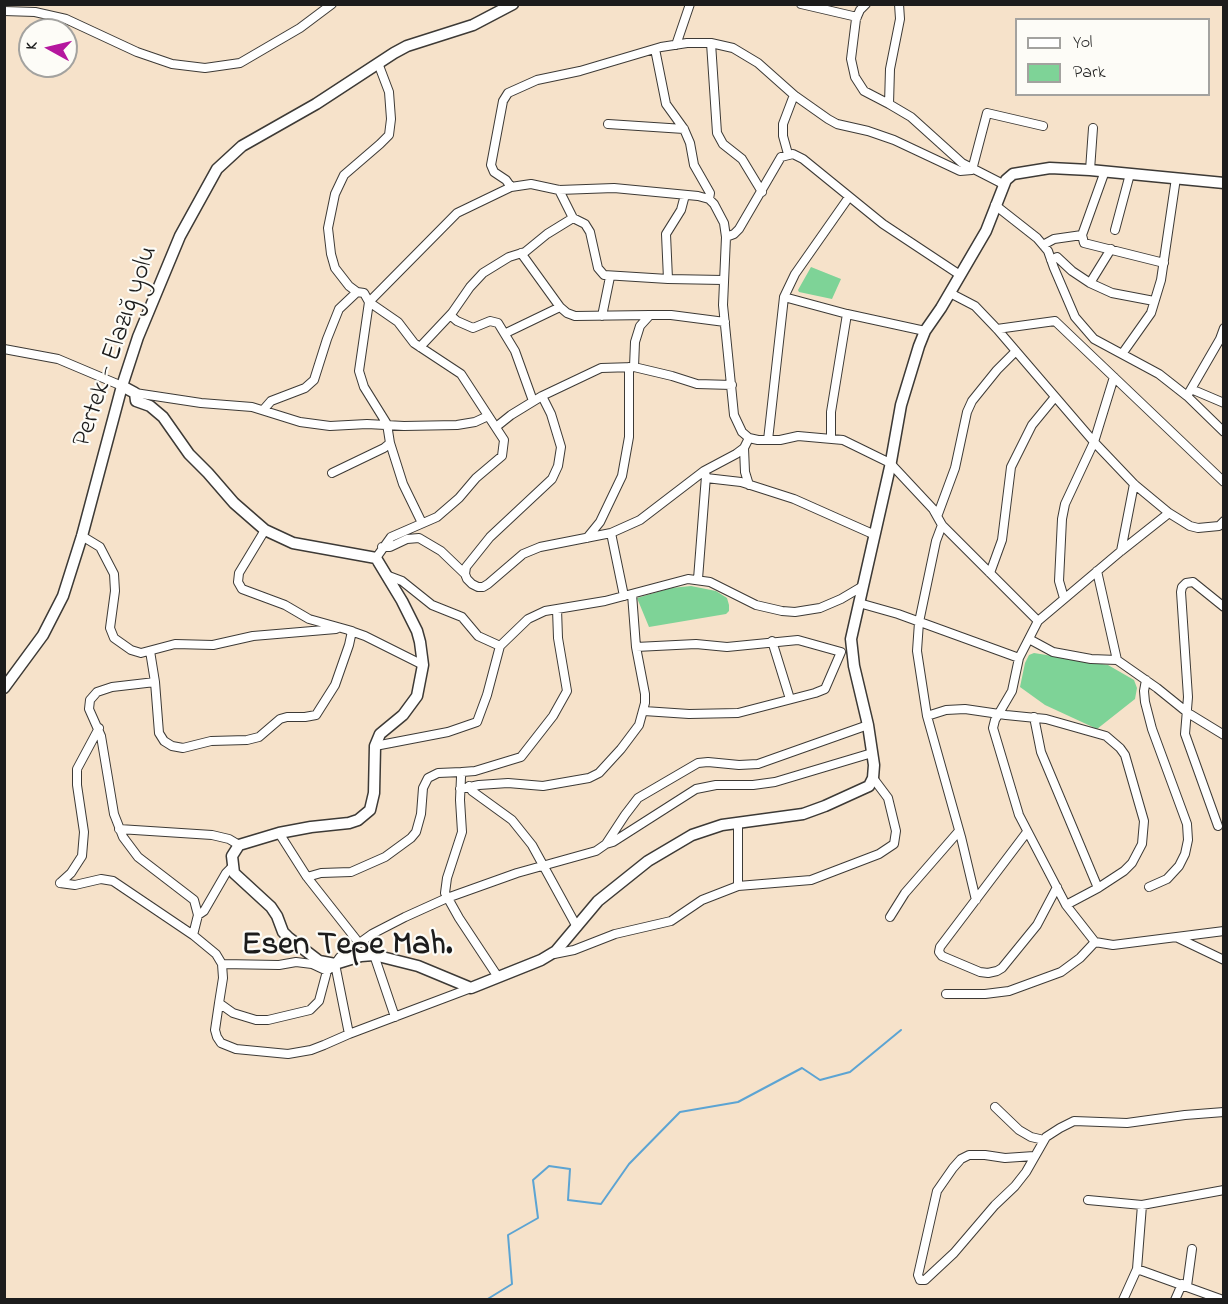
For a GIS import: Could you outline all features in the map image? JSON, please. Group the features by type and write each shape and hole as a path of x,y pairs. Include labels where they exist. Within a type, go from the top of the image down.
{"street":[{"path":"4,11 35,12 66,19 137,52 172,64 205,68 240,63 300,28 332,4"},
{"name":"Pertek - Elazığ yolu","path":"4,688 54,616 66,587 122,386 138,337 162,277 197,202 217,169 242,146 316,104 407,46 473,25 513,4"},
{"path":"676,45 690,4"},
{"path":"801,4 857,17"},
{"path":"866,4 857,17 851,59 855,78 864,91 910,117 972,170 1003,184"},
{"path":"889,104 890,69 900,19 899,4"},
{"path":"711,43 717,133 723,144 742,159 762,192"},
{"path":"511,187 507,180 494,172 491,165 503,101 508,93 537,80 580,71 655,49 711,43 733,48 758,63 794,95 837,124 894,140 960,171 972,170"},
{"path":"655,49 666,104 684,129 690,143 694,165 710,193 709,199"},
{"path":"376,558 391,537 437,517 459,498 476,478 502,456 504,440 461,374 414,343 398,322 369,302 364,293 357,292 342,280 335,268 328,228 335,194 344,175 389,135 392,119 389,92 378,63"},
{"path":"788,154 784,142 783,124 794,95"},
{"path":"972,170 987,113 1043,126"},
{"path":"608,124 684,129"},
{"path":"1090,170 1094,128"},
{"path":"726,237 739,230 778,161 788,154 803,159 883,224 960,275"},
{"path":"644,711 688,714 738,713 825,689 847,651 891,463 901,405 919,346 925,332 986,231 1003,184 1013,174 1050,168 1106,171 1224,183"},
{"path":"1106,171 1082,235 1084,243 1164,263"},
{"path":"1115,230 1130,174"},
{"path":"1122,354 1151,313 1161,280 1176,178"},
{"path":"422,523 403,484 390,443 387,424 364,387 359,370 369,302 451,217 511,187 531,184 559,190 614,188 698,196 709,199 723,217 726,237 723,280 725,322 734,415 742,432 749,438 768,440 780,440 798,435 843,440 891,463 938,514 942,525 1038,621"},
{"path":"559,190 573,218 585,224 590,231 598,268 604,275 723,280"},
{"path":"668,279 666,234 681,210 685,195"},
{"path":"768,440 784,297 795,274 849,197"},
{"path":"995,206 1037,238 1048,251 1075,317 1094,339 1189,393 1224,404"},
{"path":"420,347 450,315 483,273 509,257 521,253 573,218"},
{"path":"1043,245 1054,239 1082,235"},
{"path":"1090,283 1111,249"},
{"path":"521,253 560,307 575,316 671,315 725,322"},
{"path":"1051,260 1057,257 1090,283 1112,293 1154,301"},
{"path":"602,316 610,277"},
{"path":"264,409 271,401 305,388 314,380 339,309 357,292"},
{"path":"950,293 975,306 1094,442 1134,484 1169,513 1190,526 1198,528 1219,526 1224,522"},
{"path":"784,297 847,315 925,332"},
{"path":"506,333 560,307"},
{"path":"450,315 472,328 490,321 498,323 515,351 533,401"},
{"path":"587,538 600,522 621,476 629,437 635,342 640,326 650,315"},
{"path":"831,438 831,412 847,315"},
{"path":"997,329 1055,321 1224,482"},
{"path":"1189,393 1221,345 1224,328"},
{"path":"4,349 58,359 135,393 264,409 300,422 314,424 457,425 475,422 488,416"},
{"path":"938,514 955,468 967,412 972,401 997,369 1016,351"},
{"path":"496,428 533,401 601,368 632,368 697,384 732,385"},
{"path":"1064,598 1059,581 1062,519 1070,490 1094,442 1114,377"},
{"path":"135,393 136,401 150,406 163,417 189,454 234,503 266,530 293,543 376,558 417,631 423,665 420,685 412,705 403,716 380,734 375,746 373,802 365,815 349,823 279,833 239,845 232,856 232,867 238,878 271,907 289,938 331,968 349,1034"},
{"path":"1189,393 1224,432"},
{"path":"465,574 466,567 490,537 552,479 558,466 561,447 551,414 542,396"},
{"path":"990,573 1002,540 1011,467 1032,425 1055,397"},
{"path":"382,547 390,547 407,539 419,538 441,550 472,584 483,587 523,554 627,527 736,454 744,448 749,438"},
{"path":"332,473 390,443"},
{"path":"744,448 745,472 749,485"},
{"path":"705,475 741,482 794,499 874,535"},
{"path":"698,579 705,475"},
{"path":"1121,551 1134,484"},
{"path":"1169,513 1038,621 1019,658 1012,691 998,714 994,724 994,733 1012,798 1027,832 1065,905 1095,942 1113,945 1224,931"},
{"path":"942,525 936,541 919,622 917,651 927,716 976,900"},
{"path":"266,530 239,573 238,582 242,589 285,605 309,619 352,631 423,665"},
{"path":"460,789 469,786 508,783 543,786 595,776 635,731 644,711 645,694 628,595 611,533"},
{"path":"82,536 100,547 114,574 110,628 114,638 130,650 141,653 175,644 213,645 253,636 319,629 352,631"},
{"path":"1097,571 1117,660"},
{"path":"386,575 402,582 432,604 462,617 478,636 500,646"},
{"path":"375,746 448,732 477,722 488,695 500,646 528,619 545,610 628,595 680,580 698,579 720,586 756,605 795,612 820,608 863,586"},
{"path":"1218,826 1185,734 1188,713 1181,589 1186,583 1193,582 1224,606"},
{"path":"859,603 1019,658"},
{"path":"307,877 321,873 351,872 385,857 411,838 416,832 421,814 423,788 428,778 438,773 475,771 521,757 553,716 567,691 558,638 557,609"},
{"path":"150,651 159,734 172,746 183,748 211,741 247,740 259,737 280,719 316,715 335,684 352,631"},
{"path":"1029,639 1053,652 1091,659 1117,660 1188,713 1224,735"},
{"path":"636,647 696,644 727,647 798,640 847,651"},
{"path":"772,642 790,699"},
{"path":"550,955 563,945 598,901 648,861 692,835 738,822 803,814 869,786 873,778 868,725 854,666 847,651"},
{"path":"1146,680 1145,702 1152,729 1187,824 1188,840 1179,866 1167,879 1149,887"},
{"path":"155,682 112,687 97,692 90,700 89,709 99,728 114,814 119,829 127,844 138,857 190,895 196,905 198,915 193,935"},
{"path":"927,716 946,710 965,708 1034,717 1106,736 1120,748 1125,755 1144,822 1142,844 1132,862 1098,888 1065,905"},
{"path":"1034,717 1041,752 1098,888"},
{"path":"606,844 638,798 698,763 758,764 868,725"},
{"path":"99,728 77,769 84,832 82,856 71,873 60,883 75,885 101,879 113,881 193,935 216,954 222,964 223,978 215,1030 217,1037 228,1047 273,1053 301,1052 324,1045 550,955 574,950 615,934 671,921 702,900 738,886 811,880 879,854 894,844 896,831 888,798 873,778"},
{"path":"219,1003 233,1013 256,1020 268,1020 310,1011 319,1001 331,968 340,957 372,934 447,898 544,864 596,851 696,789 716,785 753,785 775,782 872,753"},
{"path":"462,772 460,789 462,832 447,878 445,893 498,977"},
{"path":"469,786 472,791 512,820 532,844 577,927"},
{"path":"738,822 738,886"},
{"path":"119,829 212,835 229,839 239,845"},
{"path":"890,917 905,893 959,831"},
{"path":"1027,832 940,946 939,952 942,956 980,972 992,973 1002,968 1037,925 1057,887"},
{"path":"279,833 307,877 359,943"},
{"path":"198,915 204,911 226,873 232,867"},
{"path":"1178,938 1224,960"},
{"path":"945,994 985,994 1009,991 1061,972 1080,958 1095,942"},
{"path":"222,964 279,965 296,962 331,968 361,956 374,955 417,966 471,988"},
{"path":"374,955 395,1017"},
{"path":"995,1107 1019,1130 1031,1137 1044,1140"},
{"path":"1034,1156 1005,1158 969,1155 952,1168 937,1191 918,1275 920,1280 925,1280 954,1253 995,1205 1015,1186 1026,1172 1044,1140 1074,1121 1127,1123 1224,1112"},
{"path":"1088,1200 1142,1205 1224,1190"},
{"path":"1123,1299 1137,1269 1142,1205"},
{"path":"1175,1299 1185,1285 1192,1249"},
{"path":"1137,1269 1223,1299"}],"green space":[{"path":"811,267 841,279 832,299 799,292"},
{"path":"691,586 716,591 727,598 729,611 726,614 649,627 637,598 671,588"},
{"path":"1034,653 1108,665 1134,680 1137,688 1135,699 1097,729 1045,705 1020,687 1025,663 1029,655"}],"waterway":[{"path":"486,1300 512,1284 508,1235 538,1218 533,1180 549,1166 570,1169 568,1200 601,1204 629,1164 680,1112 738,1102 802,1068 820,1080 850,1072 901,1030"}],"district":[{"name":"Esen Tepe Mah.","path":"347,948"}]}
